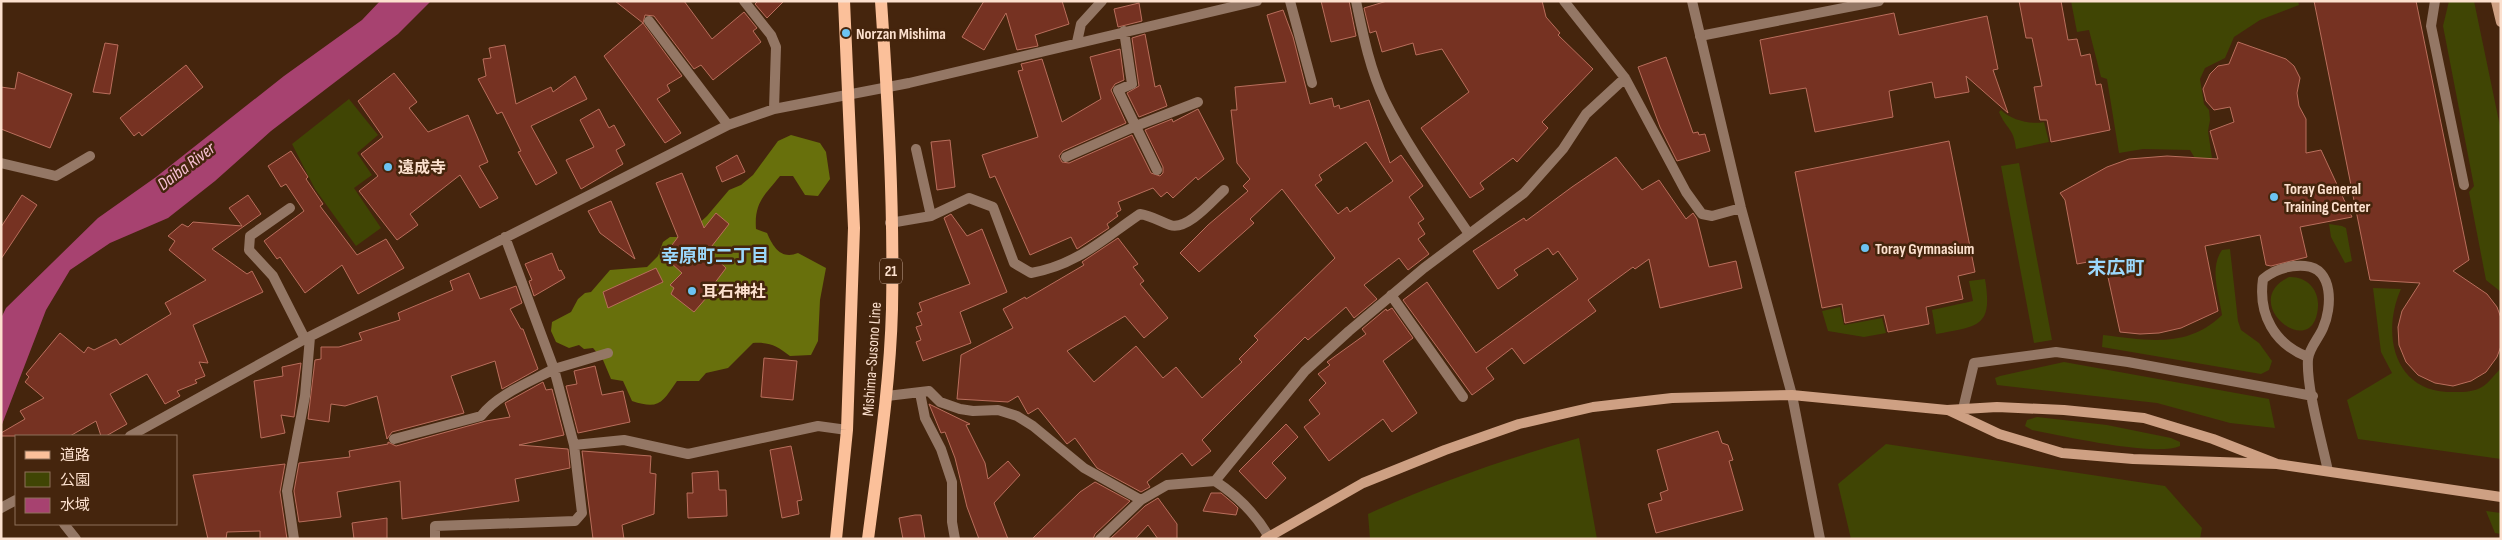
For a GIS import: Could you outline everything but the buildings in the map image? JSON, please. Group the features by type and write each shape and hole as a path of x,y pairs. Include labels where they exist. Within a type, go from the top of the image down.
{"main road":[{"name":"Mishima-Susono Line","path":"836,539 847,430 854,228 844,1"},
{"name":"Mishima-Susono Line","path":"868,539 887,396 892,309 886,86 881,1"}],"street":[{"path":"744,1 772,35 776,47 774,109"},
{"path":"1078,42 1081,24 1102,1"},
{"path":"132,435 308,338 505,236 728,125 774,109 909,83 1257,1"},
{"path":"1290,1 1312,83"},
{"path":"1356,1 1366,49 1384,100 1410,146 1470,234"},
{"path":"1564,1 1625,78 1686,192 1702,214 1712,216 1741,208"},
{"path":"1692,1 1741,208 1792,395 1820,539"},
{"path":"1700,36 1879,1"},
{"path":"2435,1 2431,26 2464,185"},
{"path":"2496,1 2501,22"},
{"path":"649,21 728,125"},
{"path":"1124,31 1132,84 1118,90 1157,170"},
{"path":"1215,481 1279,404 1293,384 1349,331 1391,295 1524,193 1563,149 1586,114 1625,78"},
{"path":"1066,157 1136,126 1198,102"},
{"path":"916,149 931,216"},
{"path":"1,163 56,176 90,156"},
{"path":"890,223 931,216 969,198 994,207 1014,263 1031,273 1051,270 1094,249 1140,214 1153,216 1172,226 1186,224 1224,190"},
{"path":"290,208 250,236 249,250 273,276 308,338 305,396 287,491 294,539"},
{"path":"435,539 434,526 575,521 582,513 574,445 554,369 505,236"},
{"path":"2308,357 2289,346 2276,335 2266,321 2262,304 2263,279 2272,271 2284,267 2314,267 2322,273 2328,286 2326,320 2308,357 2313,396 2328,471"},
{"path":"1391,295 1463,397"},
{"path":"1963,409 1974,363 2056,352 2128,362 2313,396"},
{"path":"394,439 481,416 488,406 554,369 608,353"},
{"path":"887,396 929,392 940,402 960,409 974,412 998,410 1016,416 1033,426 1084,468 1141,500"},
{"path":"920,393 925,418 941,449 952,482 952,522 955,539"},
{"path":"1100,539 1141,500 1168,484 1215,481 1243,502 1257,517 1267,538 1363,483 1445,450 1519,424 1593,407 1672,398 1792,395 1947,410 1997,407 2064,410 2144,418 2213,439 2278,464"},
{"path":"1947,410 1999,434 2062,453 2133,459 2278,464 2501,497"},
{"path":"574,445 624,440 688,454 818,426 847,430"},
{"path":"1,508 15,501"},
{"path":"65,525 76,539"}],"green space":[{"path":"2071,1 2298,1 2299,5 2260,20 2234,37 2225,58 2205,68 2200,79 2204,104 2209,110 2208,131 2212,158 2196,160 2190,150 2143,149 2119,153 2107,79 2101,77 2089,30 2077,32"},
{"path":"2449,1 2474,1 2501,131 2501,292 2486,280 2469,192 2474,186 2443,26"},
{"path":"349,99 378,135 357,153 372,175 354,188 381,228 356,246 315,189 292,144"},
{"path":"2001,110 2010,117 2021,121 2044,122 2049,142 2016,149 2012,133 1999,112"},
{"path":"791,135 820,143 826,152 830,179 818,196 805,195 793,176 780,176 765,194 759,205 756,229 767,233 778,251 787,255 798,253 826,268 820,300 818,341 811,355 790,356 773,345 753,343 728,368 706,373 699,381 677,381 659,403 648,405 632,401 623,381 611,379 603,360 593,348 584,349 579,345 569,348 556,342 551,331 552,322 571,312 578,299 585,293 591,292 610,270 647,267 658,256 663,242 670,237 681,237 695,227 729,190 741,185 753,175 778,141"},
{"path":"2019,163 2052,340 2034,343 2001,166"},
{"path":"2329,224 2346,228 2352,261 2345,263 2331,237"},
{"path":"2230,249 2238,321 2241,330 2259,343 2272,361 2269,370 2261,374 2102,347 2103,335 2166,340 2181,338 2209,326 2222,315 2215,273 2218,257 2222,250"},
{"path":"2289,277 2306,281 2314,289 2318,300 2314,323 2305,330 2294,329 2282,323 2274,313 2271,300 2275,288"},
{"path":"1985,279 1987,307 1980,322 1963,329 1936,334 1932,310 1973,301 1969,281"},
{"path":"2373,288 2401,289 2395,305 2392,322 2393,339 2396,355 2403,369 2414,381 2428,388 2447,392 2469,391 2485,385 2501,368 2501,459 2358,439 2347,400 2392,373 2381,352"},
{"path":"1840,307 1844,325 1882,318 1886,333 1864,337 1828,331 1822,311"},
{"path":"2064,362 2269,399 2275,428 2230,423 2157,403 1997,385 1995,378 2000,376"},
{"path":"2037,417 2107,425 2171,438 2180,442 2180,446 2168,449 2130,447 2086,441 2032,430 2025,426 2027,420"},
{"path":"1579,438 1597,539 1370,539 1368,514 1472,472"},
{"path":"1886,444 2165,486 2202,528 2200,539 1851,539 1838,484"},
{"path":"2486,511 2501,513 2501,534 2495,533"}],"water":[{"name":"Daiba River","path":"380,1 431,1 398,34 271,131 215,181 168,218 110,243 70,270 46,310 1,427 1,318 6,308 98,218 156,177 284,76 362,20"}],"place":[{"name":"Norzan Mishima","path":"846,33"},
{"name":"遠成寺","path":"388,167"},
{"name":"Toray General Training Center","path":"2274,197"},
{"name":"Toray Gymnasium","path":"1865,248"},
{"name":"耳石神社","path":"692,291"}],"district":[{"name":"幸原町二丁目","path":"715,256"},
{"name":"末広町","path":"2116,267"}]}
